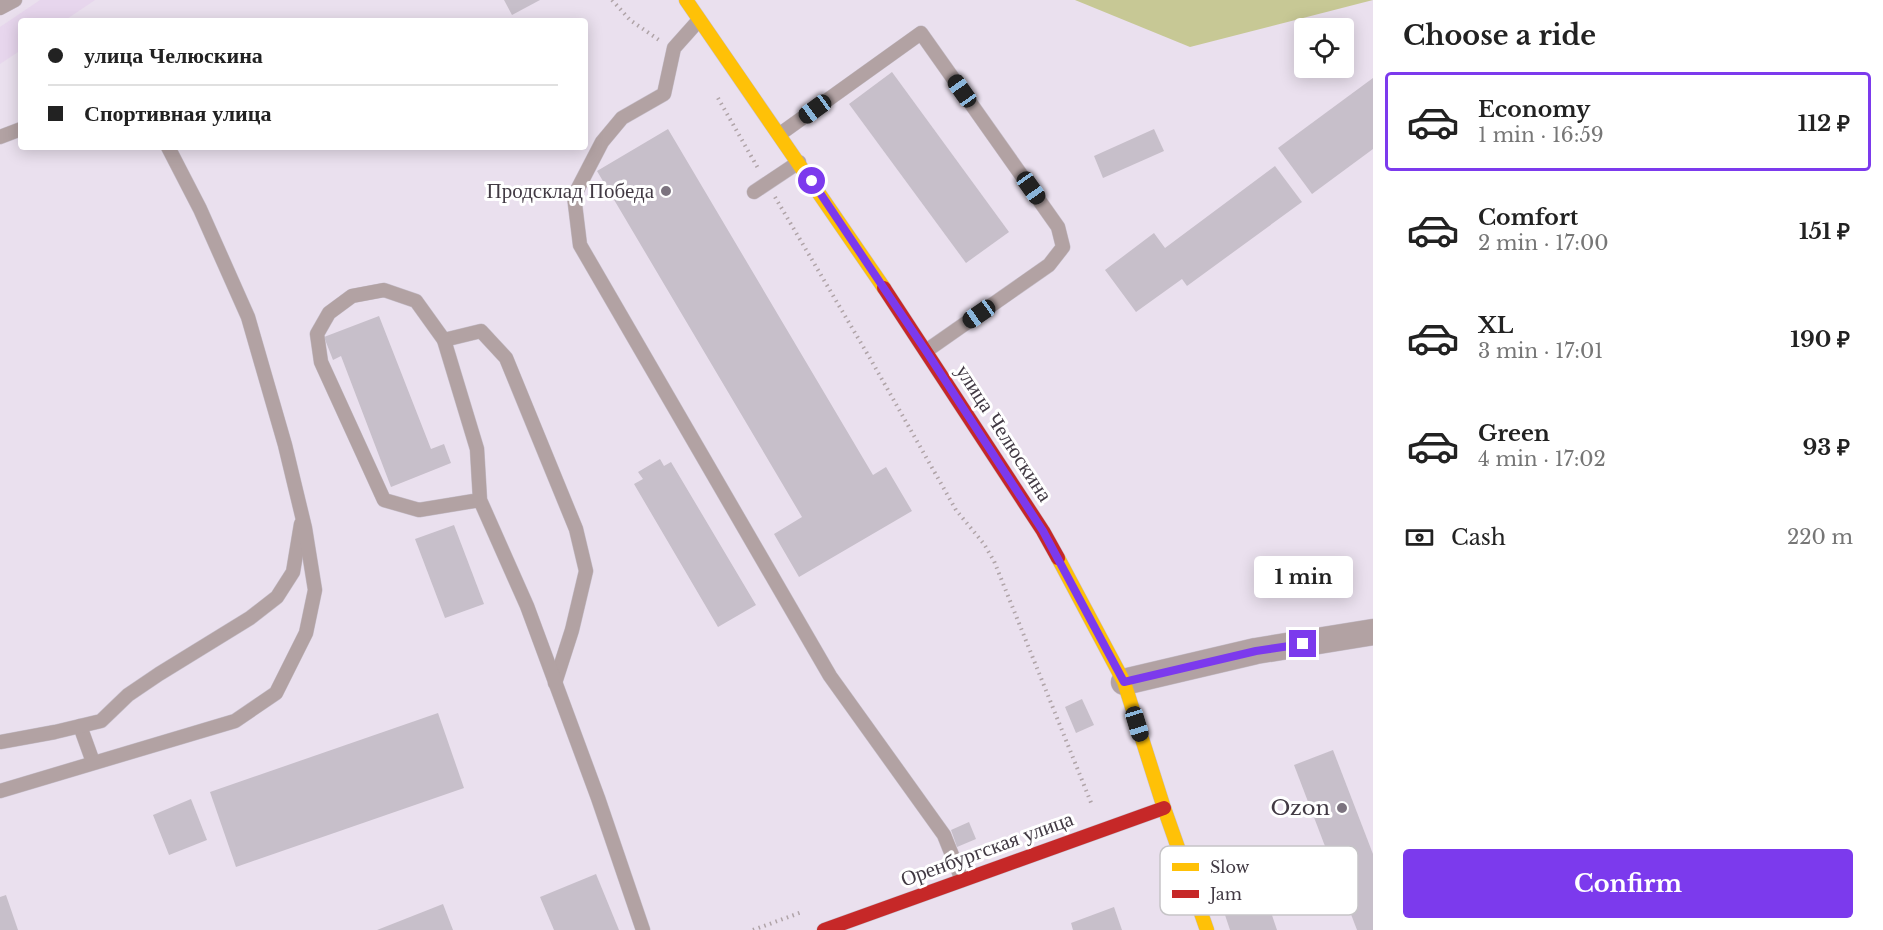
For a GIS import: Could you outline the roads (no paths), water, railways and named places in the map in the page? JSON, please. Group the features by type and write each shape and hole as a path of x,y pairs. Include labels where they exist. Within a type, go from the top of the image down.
{"street":[{"name":"улица Челюскина","path":"686,0 799,162 1043,531 1124,682 1177,846"},
{"path":"1124,682 1256,651 1373,632"},
{"name":"Оренбургская улица","path":"824,930 1164,808"},
{"name":"улица Челюскина","path":"1202,915 1207,930"}],"lane":[{"path":"0,8 15,0"},
{"path":"699,20 674,48 663,94 622,118 602,142 574,196 580,245 830,676 944,835 962,880"},
{"path":"780,134 921,33 1058,227 1063,247 1049,265 926,351"},
{"path":"0,137 18,130"},
{"path":"0,791 235,721 276,693 306,633 315,590 302,516 285,445 248,317 200,209 170,150"},
{"path":"754,192 799,162"},
{"path":"480,500 419,510 384,500 321,362 317,334 329,313 352,296 384,290 416,301 444,340 477,449 480,500 526,606 598,798 643,930"},
{"path":"444,340 481,331 506,358 576,529 586,571 572,630 555,683"},
{"path":"0,742 100,721 128,695 144,684 241,625 277,597 293,572 302,516"},
{"path":"80,726 93,762"}],"place":[{"name":"Продсклад Победа","path":"666,191"},
{"name":"Ozon","path":"1342,808"}]}
